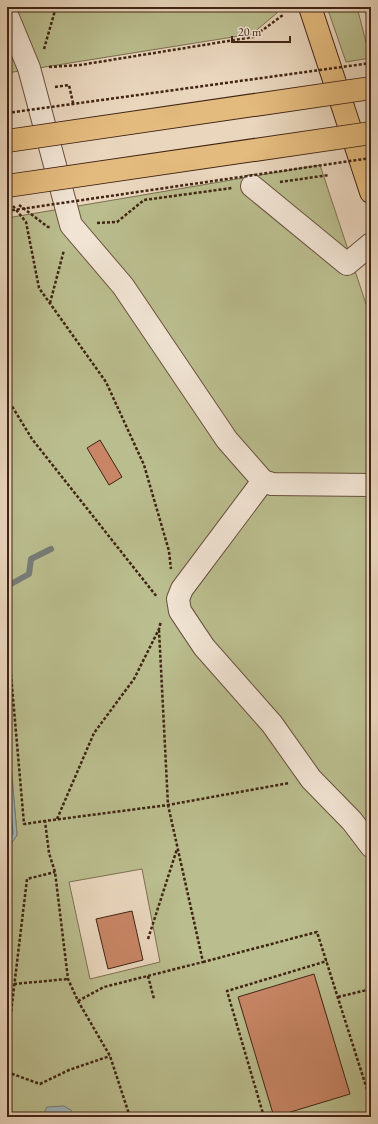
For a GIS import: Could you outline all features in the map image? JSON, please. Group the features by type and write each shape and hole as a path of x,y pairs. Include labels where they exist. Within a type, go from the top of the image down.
{"main road":[{"path":"310,7 371,192"},
{"path":"7,141 371,88"},
{"path":"10,197 371,133"}],"street":[{"path":"7,15 29,68 71,225 123,286 227,440 263,481 272,484 293,486 371,485"},
{"path":"252,186 347,264 371,244"},
{"path":"263,481 182,589 178,599 180,611 204,647 272,724 311,779 352,821 371,846"}],"path":[{"path":"29,68 44,50 56,7"},
{"path":"29,68 80,65 253,37 283,15"},
{"path":"7,113 371,63"},
{"path":"34,91 69,85 73,103"},
{"path":"7,211 371,158"},
{"path":"10,197 48,227 117,222 144,200 329,175"},
{"path":"10,197 26,222 39,288 106,382 144,465 169,551 171,575"},
{"path":"50,303 71,225"},
{"path":"7,398 32,439 160,600"},
{"path":"57,819 94,733 134,679 159,630 162,618"},
{"path":"7,629 24,824 168,805 311,779"},
{"path":"159,630 168,805 203,962"},
{"path":"45,821 49,853 55,872 68,979 78,1001 110,1056 130,1117"},
{"path":"148,939 177,848"},
{"path":"7,1046 28,879 55,872"},
{"path":"78,1001 104,987 317,932 371,1102"},
{"path":"264,1117 227,991 327,962"},
{"path":"148,976 154,999"},
{"path":"14,984 68,979"},
{"path":"338,997 371,989"},
{"path":"7,1072 40,1084 69,1070 110,1056"}],"green space":[{"path":"7,7 275,7 277,13 252,34 7,73"},
{"path":"327,7 357,7 370,58 346,62"},
{"path":"320,165 371,319 371,1117 7,1117 7,850 17,835 7,718 7,218","holes":["142,869 160,962 90,979 69,882"]}],"water":[{"path":"7,718 17,835 7,850"},
{"path":"64,1106 71,1110 73,1117 42,1117 47,1107"}],"building":[{"path":"100,440 122,477 109,485 87,448"},
{"path":"132,911 143,960 108,969 96,919"},
{"path":"314,974 350,1094 274,1117 238,997"}],"waterway":[{"path":"11,584 29,574 31,559 51,549"}]}
